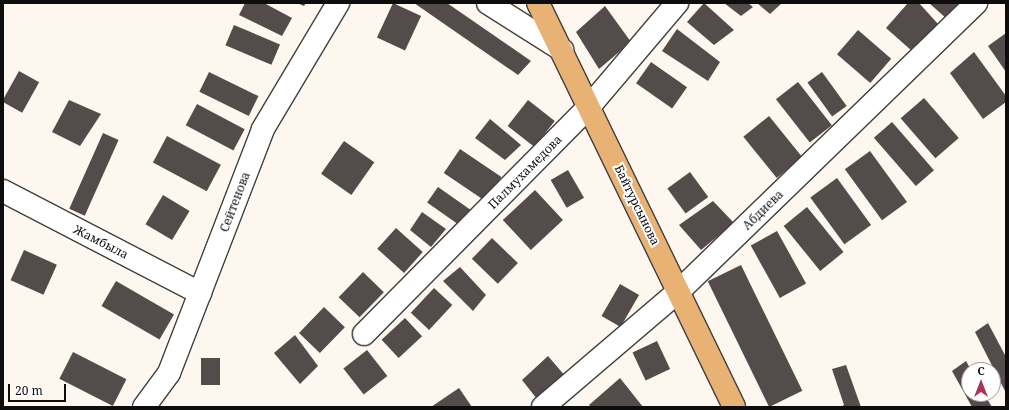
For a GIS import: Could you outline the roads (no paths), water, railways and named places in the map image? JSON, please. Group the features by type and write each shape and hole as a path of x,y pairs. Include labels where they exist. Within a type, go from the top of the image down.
{"main road":[{"name":"Байтурсынова","path":"538,3 734,407"}],"street":[{"name":"Сейтенова","path":"144,407 169,373 263,129 338,3"},
{"path":"488,3 562,50"},
{"name":"Палмухамедова","path":"364,334 588,108 677,3"},
{"name":"Абдиева","path":"543,407 679,291 976,3"},
{"name":"Жамбыла","path":"3,191 200,293"}]}
